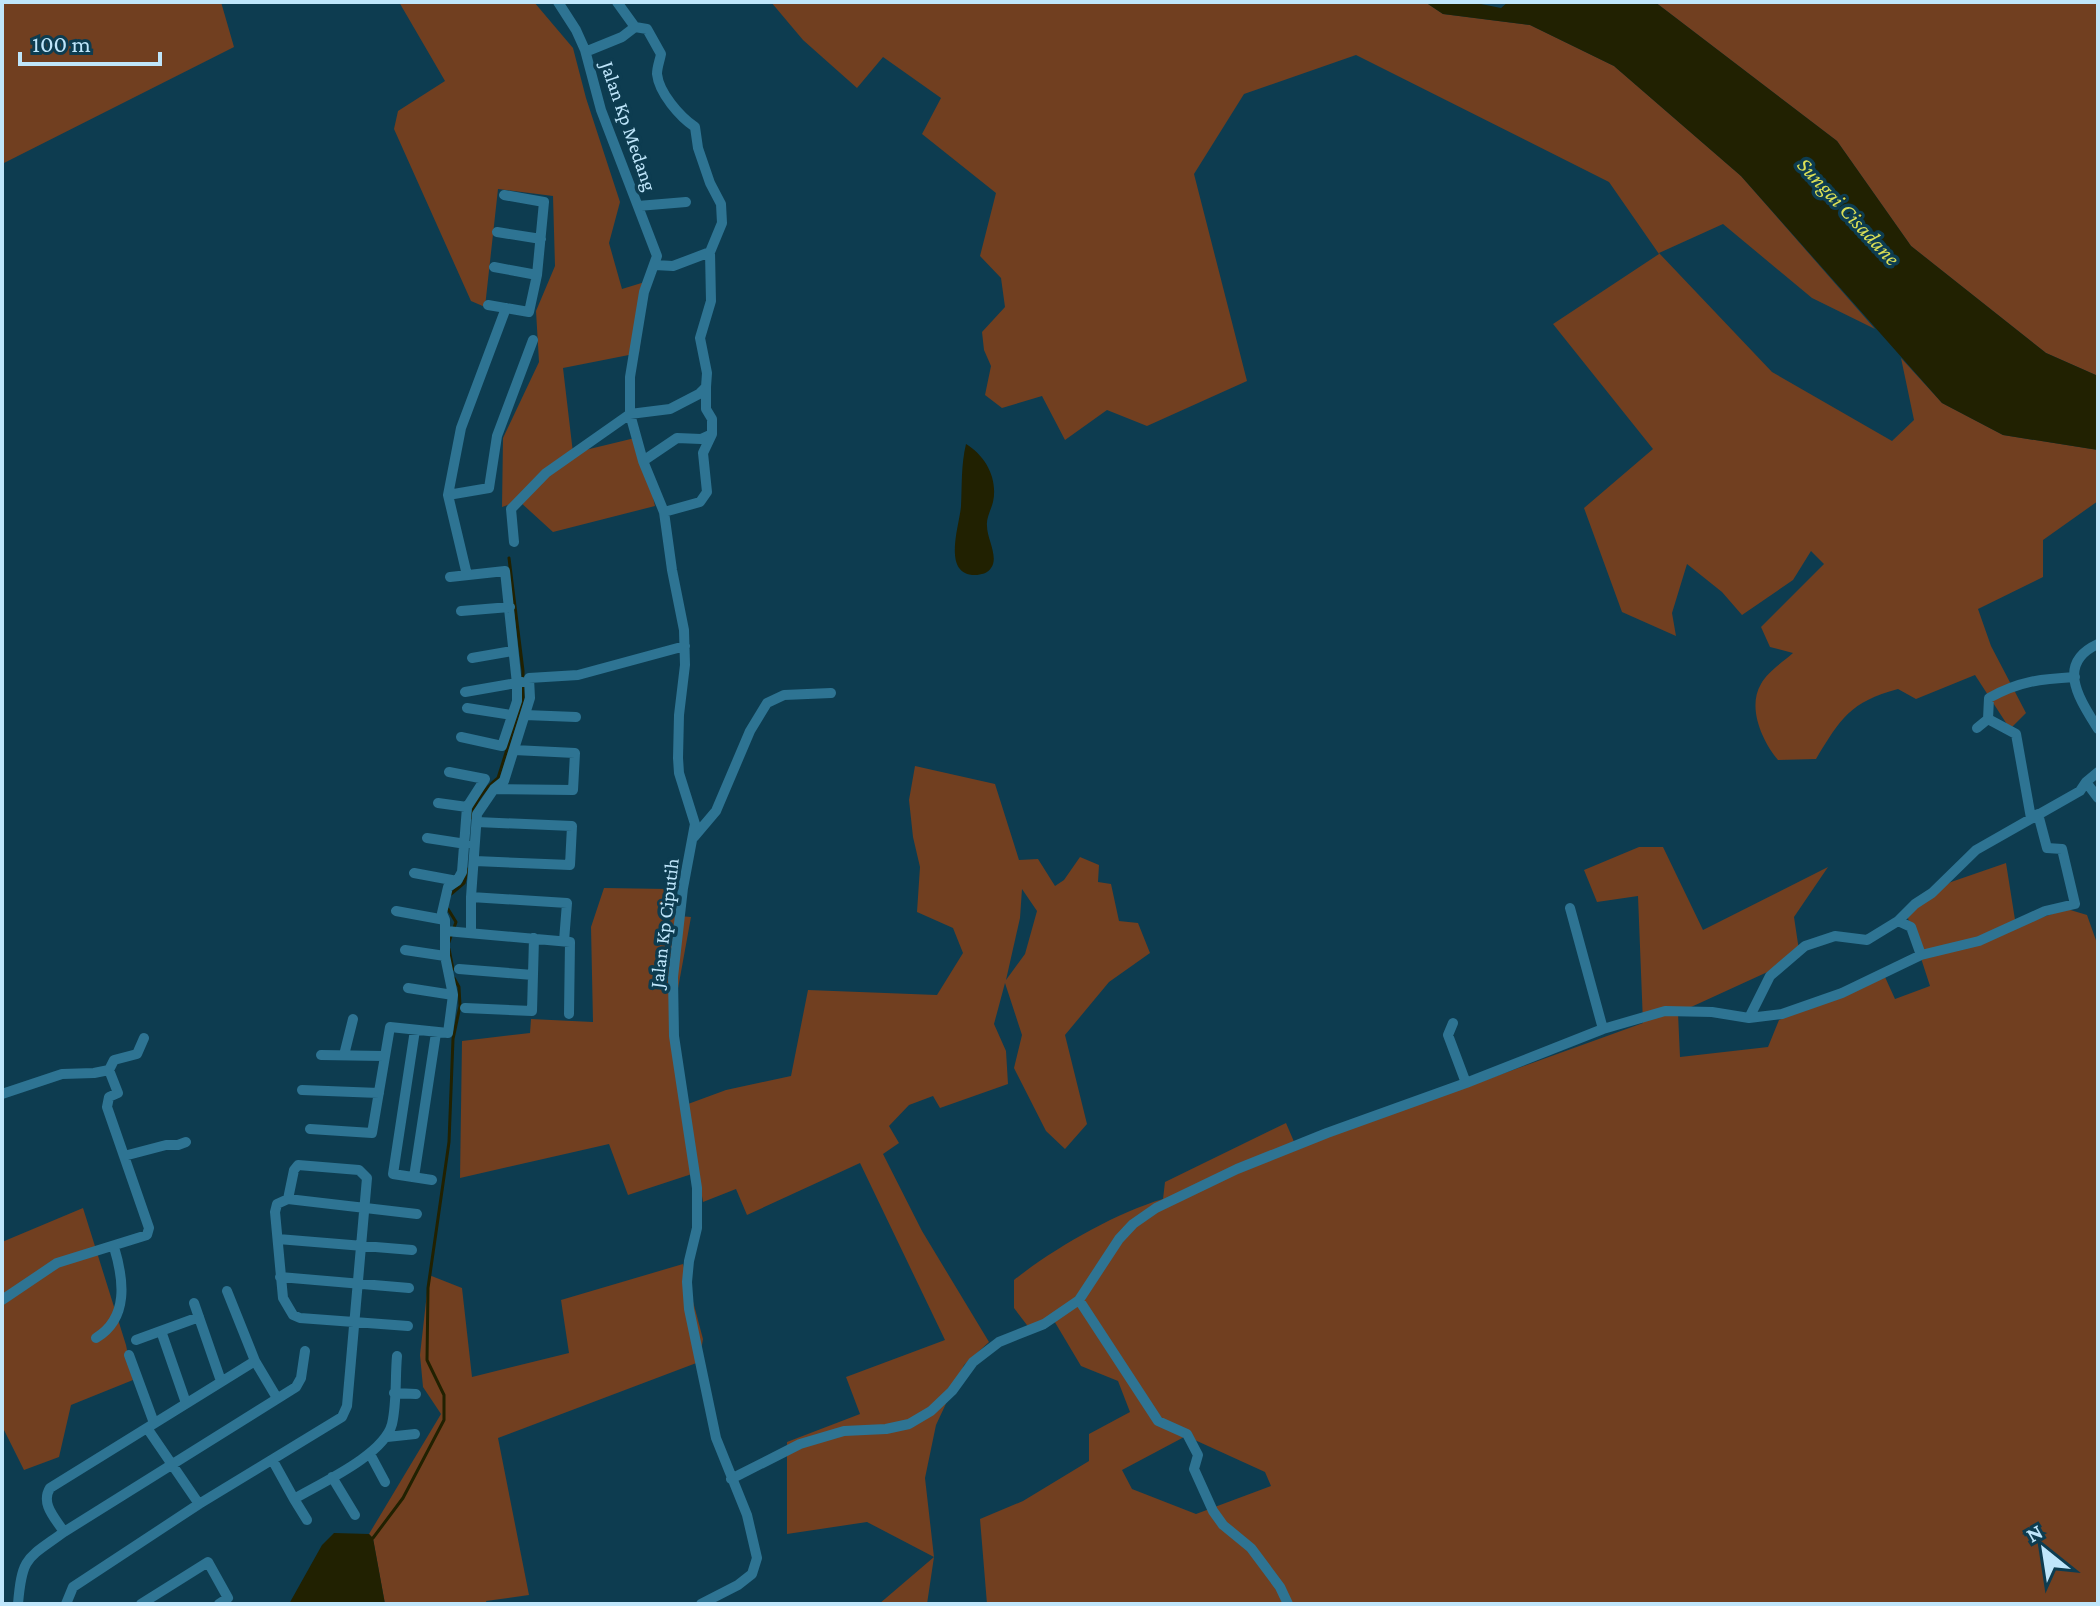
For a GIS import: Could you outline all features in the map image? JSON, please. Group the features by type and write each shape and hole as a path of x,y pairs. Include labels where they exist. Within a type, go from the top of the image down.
{"street":[{"name":"Jalan Kp Medang","path":"558,2 585,50 601,110 656,250 655,265"},
{"path":"617,2 635,27 647,29 661,54 657,70 659,82 682,118 695,127 698,148 721,204 722,223 710,252 711,301 700,338 707,373 706,409 712,419 712,434 703,453 707,492 700,502 664,512"},
{"path":"585,50 622,37 635,27"},
{"path":"488,305 529,312 537,275 544,202 504,195"},
{"path":"638,206 686,202"},
{"path":"497,232 541,239"},
{"path":"655,265 673,266 710,252"},
{"name":"Jalan Kp Ciputih","path":"655,265 644,292 630,377 630,414 643,461 664,512 684,630 678,758 679,773 695,824 683,888 673,977 674,1036 697,1188 697,1228 687,1282 689,1309 716,1438 747,1515 757,1558 752,1574 701,1604"},
{"path":"494,267 537,275"},
{"path":"467,575 448,495 461,428 506,308"},
{"path":"448,495 489,488 497,436 533,340"},
{"path":"514,542 511,509 546,473 583,444 630,414 670,409 706,387"},
{"path":"643,461 677,438 701,439 712,434"},
{"path":"450,577 505,571 517,684 517,701 502,746 461,737"},
{"path":"461,611 510,607"},
{"path":"2098,644 2085,650 2076,668 2074,688 2098,729"},
{"path":"465,692 517,684 529,678 578,675 685,646"},
{"path":"472,658 512,651"},
{"path":"1977,728 1988,719 1989,698 2012,685 2037,679 2075,677"},
{"path":"471,933 477,814 494,789 504,781 530,698 529,678"},
{"path":"694,837 716,811 750,731 767,703 784,695 831,693"},
{"path":"467,708 512,715"},
{"path":"525,715 576,717"},
{"path":"731,1479 800,1444 844,1431 886,1429 909,1424 931,1411 952,1391 973,1362 999,1342 1044,1324 1079,1300 1119,1239 1133,1224 1156,1208 1237,1169 1603,1029 1665,1011 1712,1012 1749,1018 1782,1014 1842,993 1921,955 1979,941 2045,911 2075,904 2062,849 2047,848 2034,816 2016,734 1988,719"},
{"path":"494,789 573,790 575,753 514,750"},
{"path":"310,1129 372,1133 390,1027 448,1033 453,995 443,945 449,928 442,913 448,887 457,881 462,872 467,807 485,779 449,772"},
{"path":"1749,1018 1770,976 1805,946 1835,936 1867,940 1898,921 1932,893 1976,850 2080,791 2098,772"},
{"path":"2086,782 2098,798"},
{"path":"438,803 467,807"},
{"path":"475,861 570,865 572,826 477,822"},
{"path":"427,838 466,844"},
{"path":"414,873 457,881"},
{"path":"471,897 567,903 564,941"},
{"path":"1570,908 1603,1029"},
{"path":"396,911 471,933 570,942 569,1014"},
{"path":"1898,921 1911,927 1921,955"},
{"path":"465,1008 532,1011 534,938"},
{"path":"405,950 445,956"},
{"path":"459,969 533,975"},
{"path":"408,988 453,995"},
{"path":"344,1055 353,1019"},
{"path":"1453,1023 1448,1035 1466,1083"},
{"path":"415,1030 393,1174 432,1180"},
{"path":"414,1177 436,1033"},
{"path":"2,1300 57,1263 147,1235 149,1228 107,1107 109,1097 118,1093 109,1070 114,1060 137,1054 144,1038"},
{"path":"321,1055 384,1056"},
{"path":"2,1094 62,1074 109,1070"},
{"path":"302,1090 379,1093"},
{"path":"124,1156 186,1142"},
{"path":"66,1604 73,1587 199,1504 342,1417 350,1392 367,1178 359,1170 298,1165 294,1170 288,1199"},
{"path":"408,1326 293,1315 283,1298 277,1204 288,1199 417,1214"},
{"path":"278,1239 412,1250"},
{"path":"96,1338 114,1325 122,1294 120,1266 114,1247"},
{"path":"280,1277 409,1288"},
{"path":"227,1291 255,1361 277,1398"},
{"path":"1079,1300 1158,1421 1187,1434 1198,1455 1194,1469 1213,1511 1223,1525 1251,1548 1280,1587 1288,1604"},
{"path":"194,1303 221,1381"},
{"path":"136,1340 199,1317"},
{"path":"161,1331 186,1403"},
{"path":"18,1604 24,1565 31,1556 64,1532 296,1387 301,1378 305,1351"},
{"path":"129,1355 151,1426 171,1465 199,1504"},
{"path":"294,1499 370,1454 387,1437 392,1424 397,1356"},
{"path":"64,1532 46,1502 50,1488 255,1361"},
{"path":"394,1393 416,1394"},
{"path":"387,1437 415,1434"},
{"path":"370,1454 385,1482"},
{"path":"273,1461 307,1520"},
{"path":"332,1477 355,1515"},
{"path":"141,1604 208,1562 228,1598 219,1604"}],"shaded area":[{"path":"2,2 221,2 234,47 2,164"},
{"path":"399,2 534,2 573,48 620,202 609,243 622,289 648,281 639,353 563,368 573,453 639,437 655,506 553,532 519,501 502,507 503,438 539,362 536,311 555,266 553,196 498,189 485,307 471,301 394,129 398,111 445,81"},
{"path":"771,2 1425,2 1443,14 1530,25 1614,66 1741,176 1875,329 1812,298 1723,224 1659,253 1772,372 1892,441 1914,420 1901,358 1942,403 2003,435 2098,450 2098,501 2043,540 2043,577 1978,609 1991,646 2026,713 2010,729 1975,675 1916,699 1898,689 1868,700 1848,714 1816,759 1778,760 1758,724 1757,693 1771,671 1793,653 1770,647 1761,627 1824,564 1811,551 1793,580 1742,615 1722,592 1687,564 1672,613 1676,636 1622,612 1584,508 1653,449 1553,324 1659,254 1609,182 1356,55 1244,94 1194,174 1247,381 1147,426 1107,410 1065,440 1042,396 1002,408 985,395 991,366 984,350 982,332 1005,307 1001,278 980,256 996,193 922,134 941,98 883,57 857,88 803,40"},
{"path":"1655,2 2098,2 2098,376 2046,353 1911,246 1837,141"},
{"path":"915,766 995,784 1019,860 1038,859 1055,886 1064,880 1080,857 1099,865 1098,882 1111,884 1119,921 1138,923 1150,953 1109,982 1065,1035 1087,1124 1065,1149 1046,1131 1014,1068 1022,1035 1005,983 994,1024 1006,1051 1008,1084 940,1108 933,1096 909,1105 889,1126 899,1143 883,1154 922,1231 989,1342 964,1365 936,1425 925,1478 934,1557 867,1522 787,1534 787,1442 860,1414 846,1377 945,1340 860,1163 747,1215 736,1189 703,1202 698,1172 628,1195 609,1144 460,1178 462,1041 530,1033 531,1019 593,1022 591,927 604,888 668,889 666,915 691,917 673,1016 688,1104 726,1090 791,1076 808,990 937,995 963,953 953,928 917,912 920,867 909,800","holes":["1022,889 1037,911 1025,954 1006,980 1020,918"]},
{"path":"1639,847 1663,847 1703,930 1828,867 1794,917 1800,957 1678,1013 1680,1057 1768,1047 1779,1020 1885,977 1895,999 1930,986 1905,909 1951,882 2006,863 2016,926 2067,909 2087,915 2098,946 2098,1604 987,1604 980,1519 1023,1501 1089,1461 1089,1434 1130,1412 1118,1381 1081,1366 1053,1319 1030,1329 1014,1308 1014,1280 1085,1233 1163,1199 1165,1182 1286,1123 1295,1144 1372,1121 1643,1023 1638,896 1597,902 1584,870","holes":["1186,1436 1265,1472 1271,1486 1196,1514 1132,1489 1122,1470"]},
{"path":"83,1208 126,1345 133,1380 71,1405 59,1457 24,1470 2,1426 2,1242"},
{"path":"683,1264 703,1339 699,1362 498,1438 529,1595 486,1601 487,1604 385,1604 373,1539 369,1534 441,1414 423,1387 420,1355 429,1275 462,1288 472,1377 569,1353 561,1300"},
{"path":"934,1557 927,1604 879,1604"}],"water":[{"name":"Sungai Cisadane","path":"1425,2 1471,2 1501,8 1508,2 1655,2 1837,141 1911,246 2046,353 2098,376 2098,450 2003,435 1942,403 1741,176 1614,66 1530,25 1443,14"},
{"path":"966,444 985,462 994,485 987,523 993,564 988,571 977,575 965,573 958,567 955,558"},
{"path":"334,1533 369,1534 373,1538 385,1604 289,1604 322,1545"}],"waterway":[{"path":"472,818 477,801 498,778 523,699 523,671 509,558"},
{"path":"451,894 464,883 468,869"},
{"path":"448,909 456,922 449,942"},
{"path":"449,949 453,969 450,972"},
{"path":"373,1538 403,1498 444,1420 444,1395 427,1360 428,1288 449,1142 453,1039 460,1006 459,987 454,978"}]}
